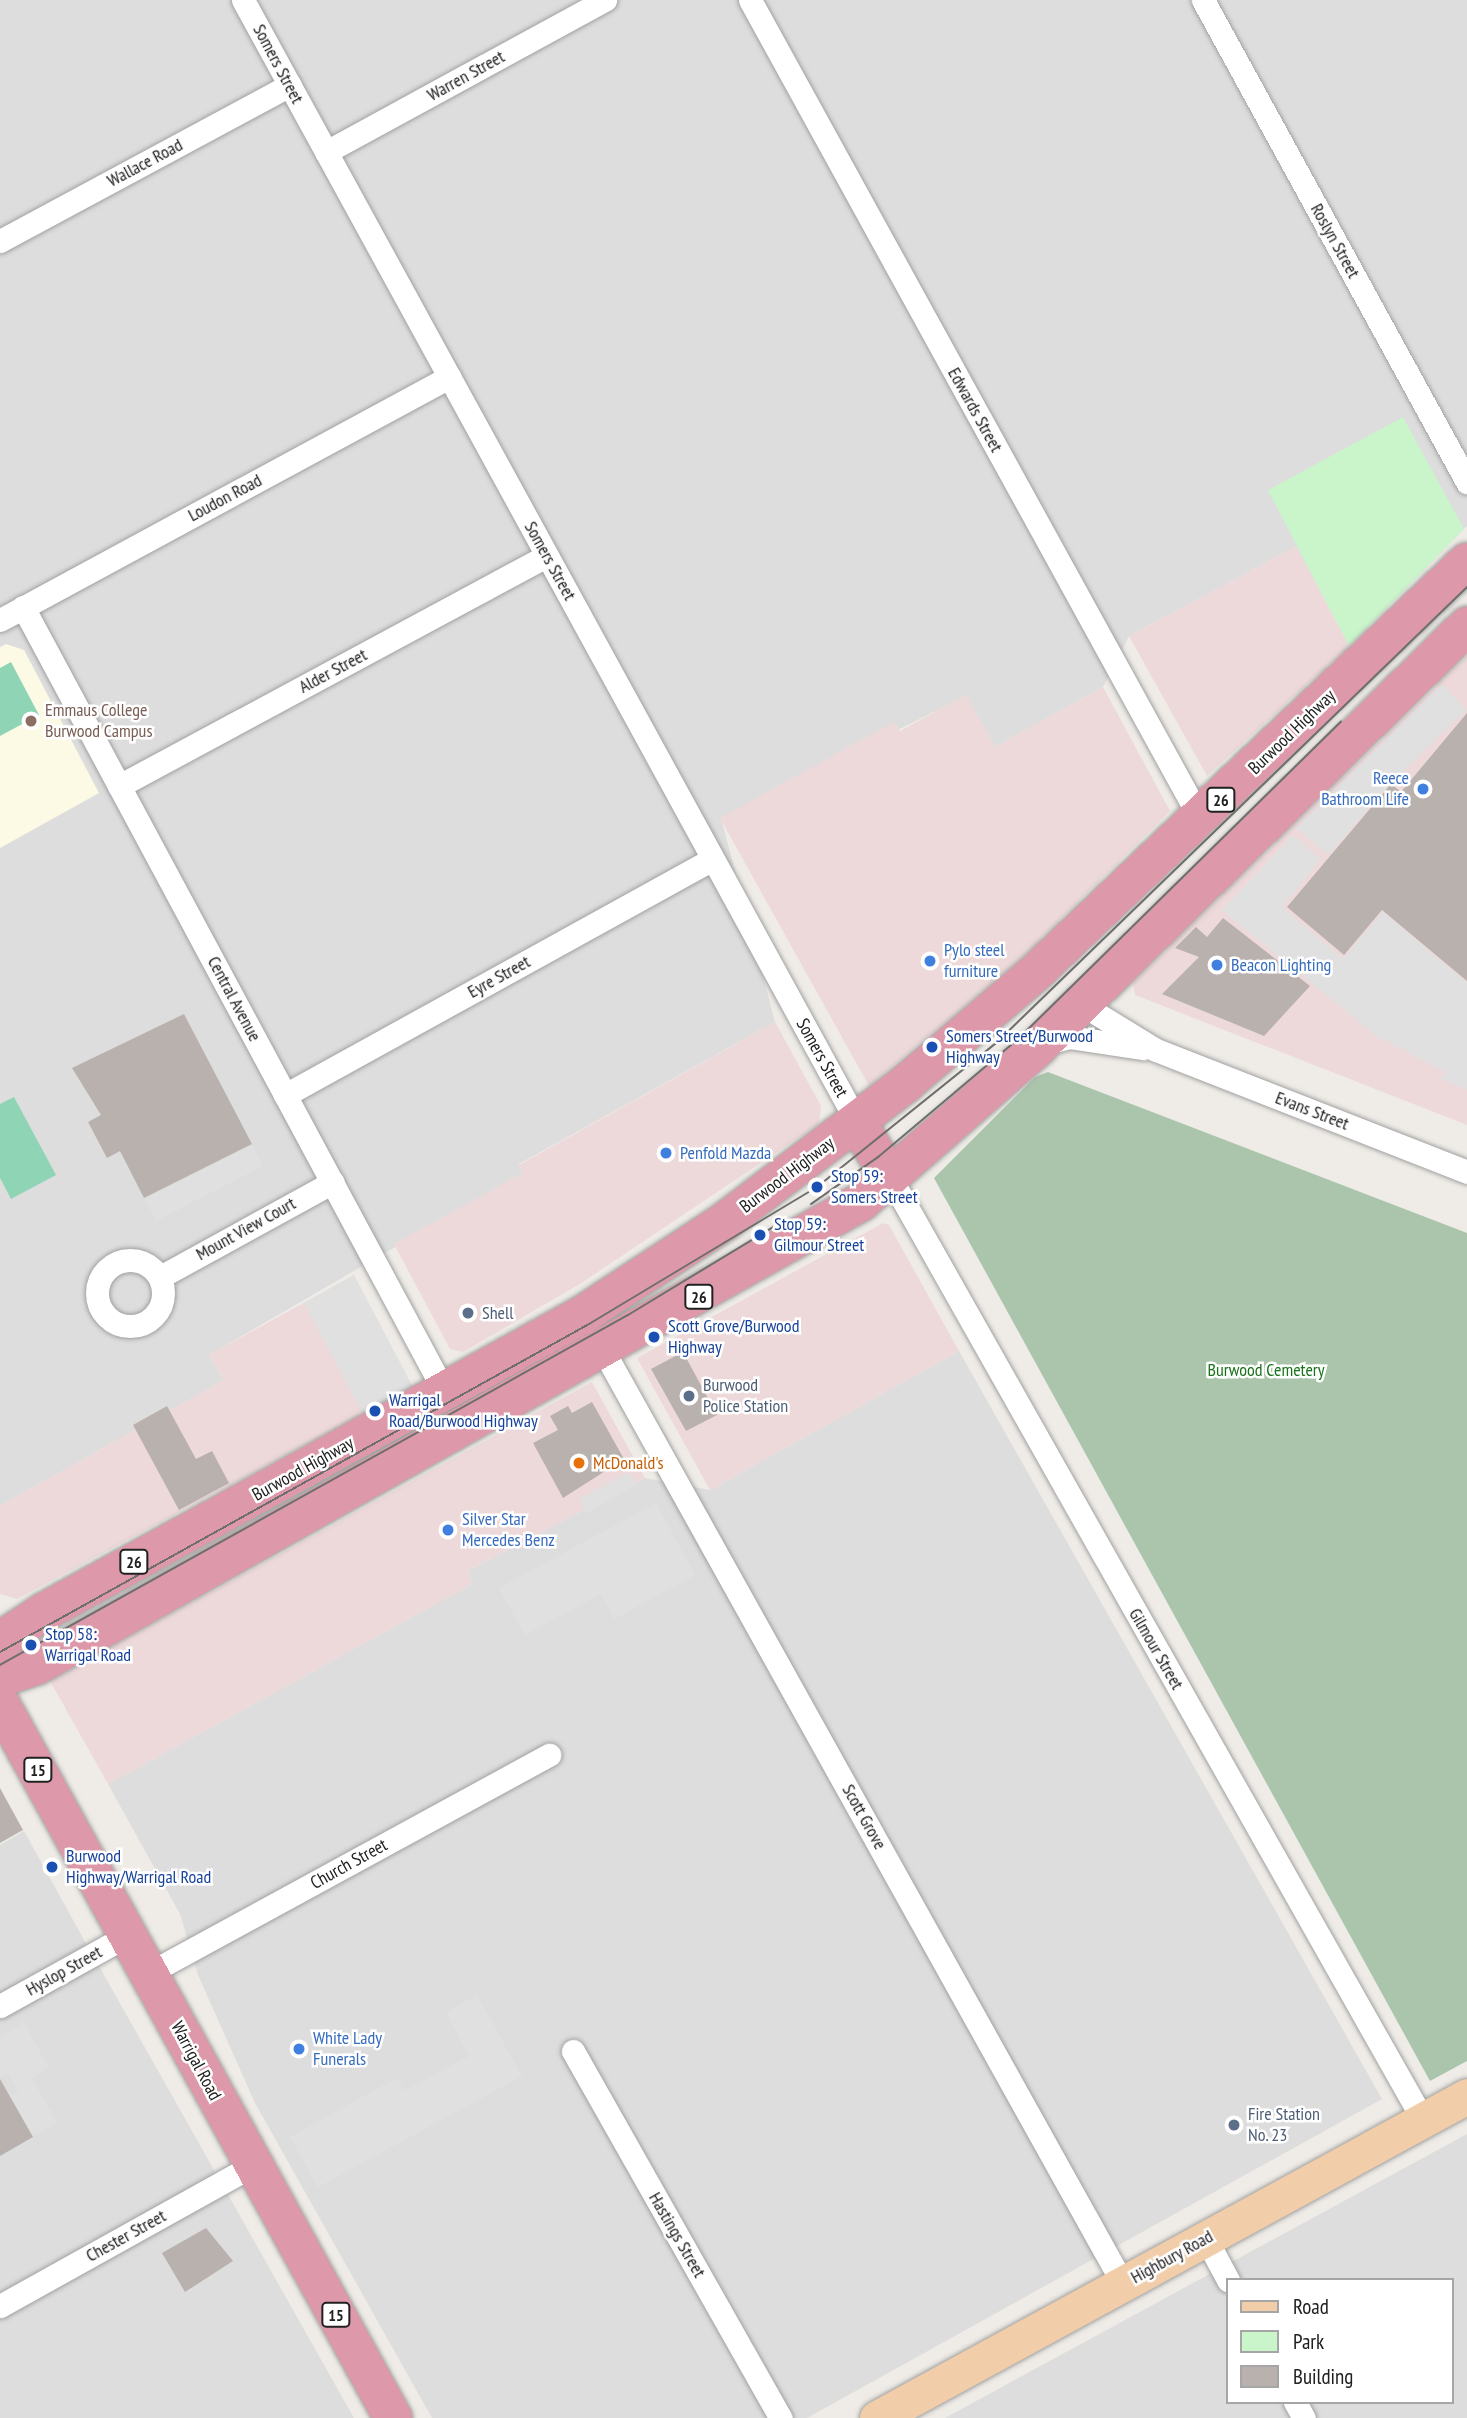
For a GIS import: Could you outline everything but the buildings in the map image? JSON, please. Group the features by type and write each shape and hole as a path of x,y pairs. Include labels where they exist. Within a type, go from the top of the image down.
{"highway":[{"name":"Burwood Highway","path":"0,1641 44,1612 584,1314 724,1222 857,1122 968,1032 1200,820 1467,562"},
{"name":"26","path":"0,1678 38,1665 794,1244 890,1177 1039,1046 1224,859 1467,626"},
{"path":"1200,820 1224,859"},
{"path":"968,1032 1041,1002 1081,1004"},
{"path":"857,1122 890,1177"},
{"path":"584,1314 603,1350"},
{"path":"444,1391 462,1429"},
{"name":"Warrigal Road","path":"0,1703 252,2166 393,2418"}],"main road":[{"name":"Highbury Road","path":"877,2418 1467,2096"}],"street":[{"name":"Somers Street","path":"243,0 857,1122"},
{"name":"Warren Street","path":"326,152 606,0"},
{"name":"Edwards Street","path":"750,0 1200,820"},
{"name":"Roslyn Street","path":"1203,0 1467,482"},
{"name":"Wallace Road","path":"0,241 290,85"},
{"name":"Loudon Road","path":"0,620 449,377"},
{"name":"Alder Street","path":"120,786 546,556"},
{"name":"Central Avenue","path":"23,607 444,1391"},
{"name":"Eyre Street","path":"285,1095 712,859"},
{"name":"Evans Street","path":"1081,1004 1156,1050 1467,1172"},
{"name":"Evans Street","path":"1039,1046 1070,1037 1156,1050"},
{"name":"Gilmour Street","path":"890,1177 1423,2120"},
{"name":"Mount View Court","path":"160,1277 333,1182"},
{"name":"Scott Grove","path":"603,1350 1123,2284"},
{"name":"Church Street","path":"149,1973 549,1755"},
{"name":"Hyslop Street","path":"0,2006 128,1935"},
{"name":"Hastings Street","path":"573,2052 781,2418"},
{"name":"Chester Street","path":"0,2306 252,2166"},
{"path":"1206,2239 1227,2278"}],"shaded area":[{"path":"0,0 1467,0 1467,526 1349,646 1296,547 1129,636 1103,687 995,747 966,696 721,818 775,1022 519,1164 523,1173 209,1355 224,1380 0,1506"},
{"path":"1296,547 1349,646 1207,776 1129,636"},
{"name":"Emmaus College Burwood Campus","path":"6,644 24,650 99,793 0,848 0,647"},
{"path":"1467,656 1467,1125 1135,995 1133,983"},
{"path":"1442,684 1466,710 1388,786 1328,855 1296,828"},
{"path":"1103,687 1170,811 1020,959 869,1086 720,818 894,722 900,731 966,695 995,747"},
{"path":"1293,835 1321,859 1282,907 1343,959 1383,912 1467,983 1467,1090 1440,1078 1445,1072 1375,1035 1222,910"},
{"path":"775,1022 821,1106 819,1124 580,1284 463,1352 450,1349 394,1244 523,1173 519,1165"},
{"path":"252,1144 263,1166 156,1221 144,1198"},
{"path":"883,1223 889,1225 959,1351 710,1490 637,1358"},
{"path":"354,1275 363,1414 17,1599 0,1594 0,1506 224,1380 209,1355"},
{"path":"354,1275 413,1387 363,1414 304,1303"},
{"path":"959,1351 1382,2099 807,2418 432,2418 255,2103 198,1975 180,1914 108,1784 472,1584 467,1571 645,1478 710,1490"},
{"path":"592,1382 645,1478 467,1571 472,1584 108,1784 50,1681"},
{"path":"630,1472 637,1485 584,1514 580,1498"},
{"path":"656,1503 695,1575 614,1619 601,1594 525,1635 499,1588"},
{"path":"24,1831 354,2418 0,2418 0,1845"},
{"path":"477,1995 522,2076 318,2187 290,2137 397,2078 404,2091 469,2056 446,2012"},
{"path":"24,2023 49,2068 32,2078 57,2123 33,2137 10,2096 18,2091 8,2073 0,2077 0,2037"},
{"path":"1467,2134 1467,2418 945,2418"}],"green space":[{"path":"1403,417 1464,529 1349,646 1268,490"},
{"path":"11,662 39,715 0,736 0,668"},
{"name":"Burwood Cemetery","path":"1048,1072 1467,1233 1467,2061 1430,2081 934,1178 1035,1077"},
{"path":"14,1097 56,1175 11,1199 0,1178 0,1104"}],"tram line":[{"path":"0,1652 589,1324 817,1187 995,1044 1467,587"},
{"path":"811,1204 878,1157 1018,1039 1341,722"},
{"path":"0,1665 628,1315 775,1226"}],"place":[{"name":"Emmaus College Burwood Campus","path":"31,721"},
{"name":"Reece Bathroom Life","path":"1423,789"},
{"name":"Pylo steel furniture","path":"930,961"},
{"name":"Beacon Lighting","path":"1217,965"},
{"name":"Somers Street/Burwood Highway","path":"932,1047"},
{"name":"Penfold Mazda","path":"666,1153"},
{"name":"Stop 59: Somers Street","path":"817,1187"},
{"name":"Stop 59: Gilmour Street","path":"760,1235"},
{"name":"Shell","path":"468,1313"},
{"name":"Scott Grove/Burwood Highway","path":"654,1337"},
{"name":"Burwood Police Station","path":"689,1396"},
{"name":"Warrigal Road/Burwood Highway","path":"375,1411"},
{"name":"McDonald's","path":"579,1463"},
{"name":"Silver Star Mercedes Benz","path":"448,1530"},
{"name":"Stop 58: Warrigal Road","path":"31,1645"},
{"name":"Burwood Highway/Warrigal Road","path":"52,1867"},
{"name":"White Lady Funerals","path":"299,2049"},
{"name":"Fire Station No. 23","path":"1234,2125"}]}
